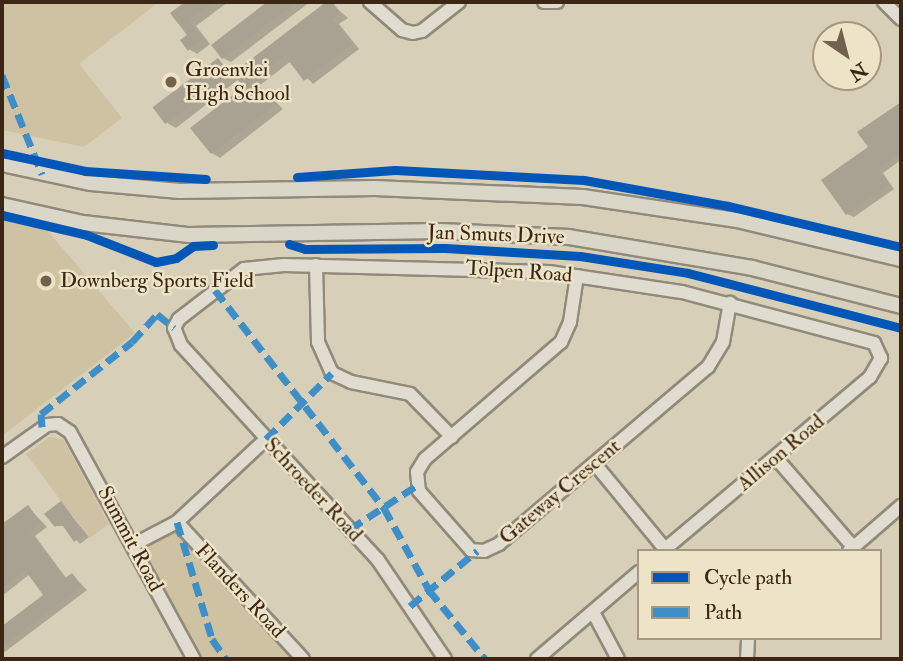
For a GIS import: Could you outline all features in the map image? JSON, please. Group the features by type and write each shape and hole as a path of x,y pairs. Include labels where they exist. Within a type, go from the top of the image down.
{"main road":[{"name":"Jan Smuts Drive","path":"2,164 92,183 180,191 375,188 583,197 737,220 901,259"},
{"name":"Jan Smuts Drive","path":"2,205 83,223 189,235 441,231 569,237 752,268 901,306"}],"street":[{"path":"370,2 402,30 413,33 422,31 459,2"},
{"path":"884,2 901,19"},
{"path":"316,265 317,342 332,373 351,382 410,394 452,437"},
{"name":"Tolpen Road","path":"174,328 181,316 244,269 316,265 522,269 730,303 865,338 877,347"},
{"name":"Gateway Crescent","path":"577,276 570,321 561,342 419,466 416,486 466,546 477,551 499,544 713,362 723,342 730,303"},
{"name":"Schroeder Road","path":"174,328 181,345 378,560 445,659"},
{"name":"Allison Road","path":"665,549 878,369 877,347"},
{"name":"Summit Road","path":"2,457 38,429 58,424 75,438 194,659"},
{"path":"133,545 177,522 266,439"},
{"path":"776,458 851,549 901,506"},
{"path":"594,464 663,549"},
{"name":"Flanders Road","path":"177,522 303,659"},
{"path":"537,659 637,574"},
{"path":"593,612 618,659"},
{"path":"747,659 748,640"}],"shaded area":[{"path":"2,2 159,2 79,64 122,118 84,147 2,130"},
{"name":"Downberg Sports Field","path":"2,220 47,230 135,333 2,436"},
{"path":"49,437 63,439 109,524 90,538 72,515 55,527 44,514 61,501 26,454"},
{"path":"172,530 182,534 295,659 201,659 144,556 146,545"}],"building":[{"path":"185,2 215,2 189,21 203,39 188,51 180,40 187,35 170,13"},
{"path":"267,2 297,2 222,59 211,45"},
{"path":"326,2 332,2 341,13 332,19 352,44 304,81 285,56 252,81 276,104 211,154 190,128 243,87 233,73"},
{"path":"218,58 231,75 165,124 153,107"},
{"path":"901,102 901,153 878,169 889,185 846,215 821,180 868,147 857,132"},
{"path":"61,501 85,534 74,542 61,523 55,527 44,514"},
{"path":"28,505 41,523 30,532 64,579 72,573 82,586 2,647 2,626 43,595 25,570 2,588 2,524"}],"marked path":[{"path":"2,75 42,174"},
{"path":"215,290 384,508 429,590 485,659"},
{"path":"42,427 41,414 132,342 157,314 174,328"},
{"path":"266,439 332,373"},
{"path":"350,529 416,486"},
{"path":"177,522 212,639 226,659"},
{"path":"410,606 477,551"}],"cycle path":[{"path":"2,153 85,171 206,179"},
{"path":"297,177 395,170 584,180 728,206 901,247"},
{"path":"2,215 87,235 156,262 176,258 193,246 213,245"},
{"path":"289,244 305,249 445,248 580,256 688,273 901,328"}],"place":[{"name":"Groenvlei High School","path":"171,82"},
{"name":"Downberg Sports Field","path":"46,281"}]}
